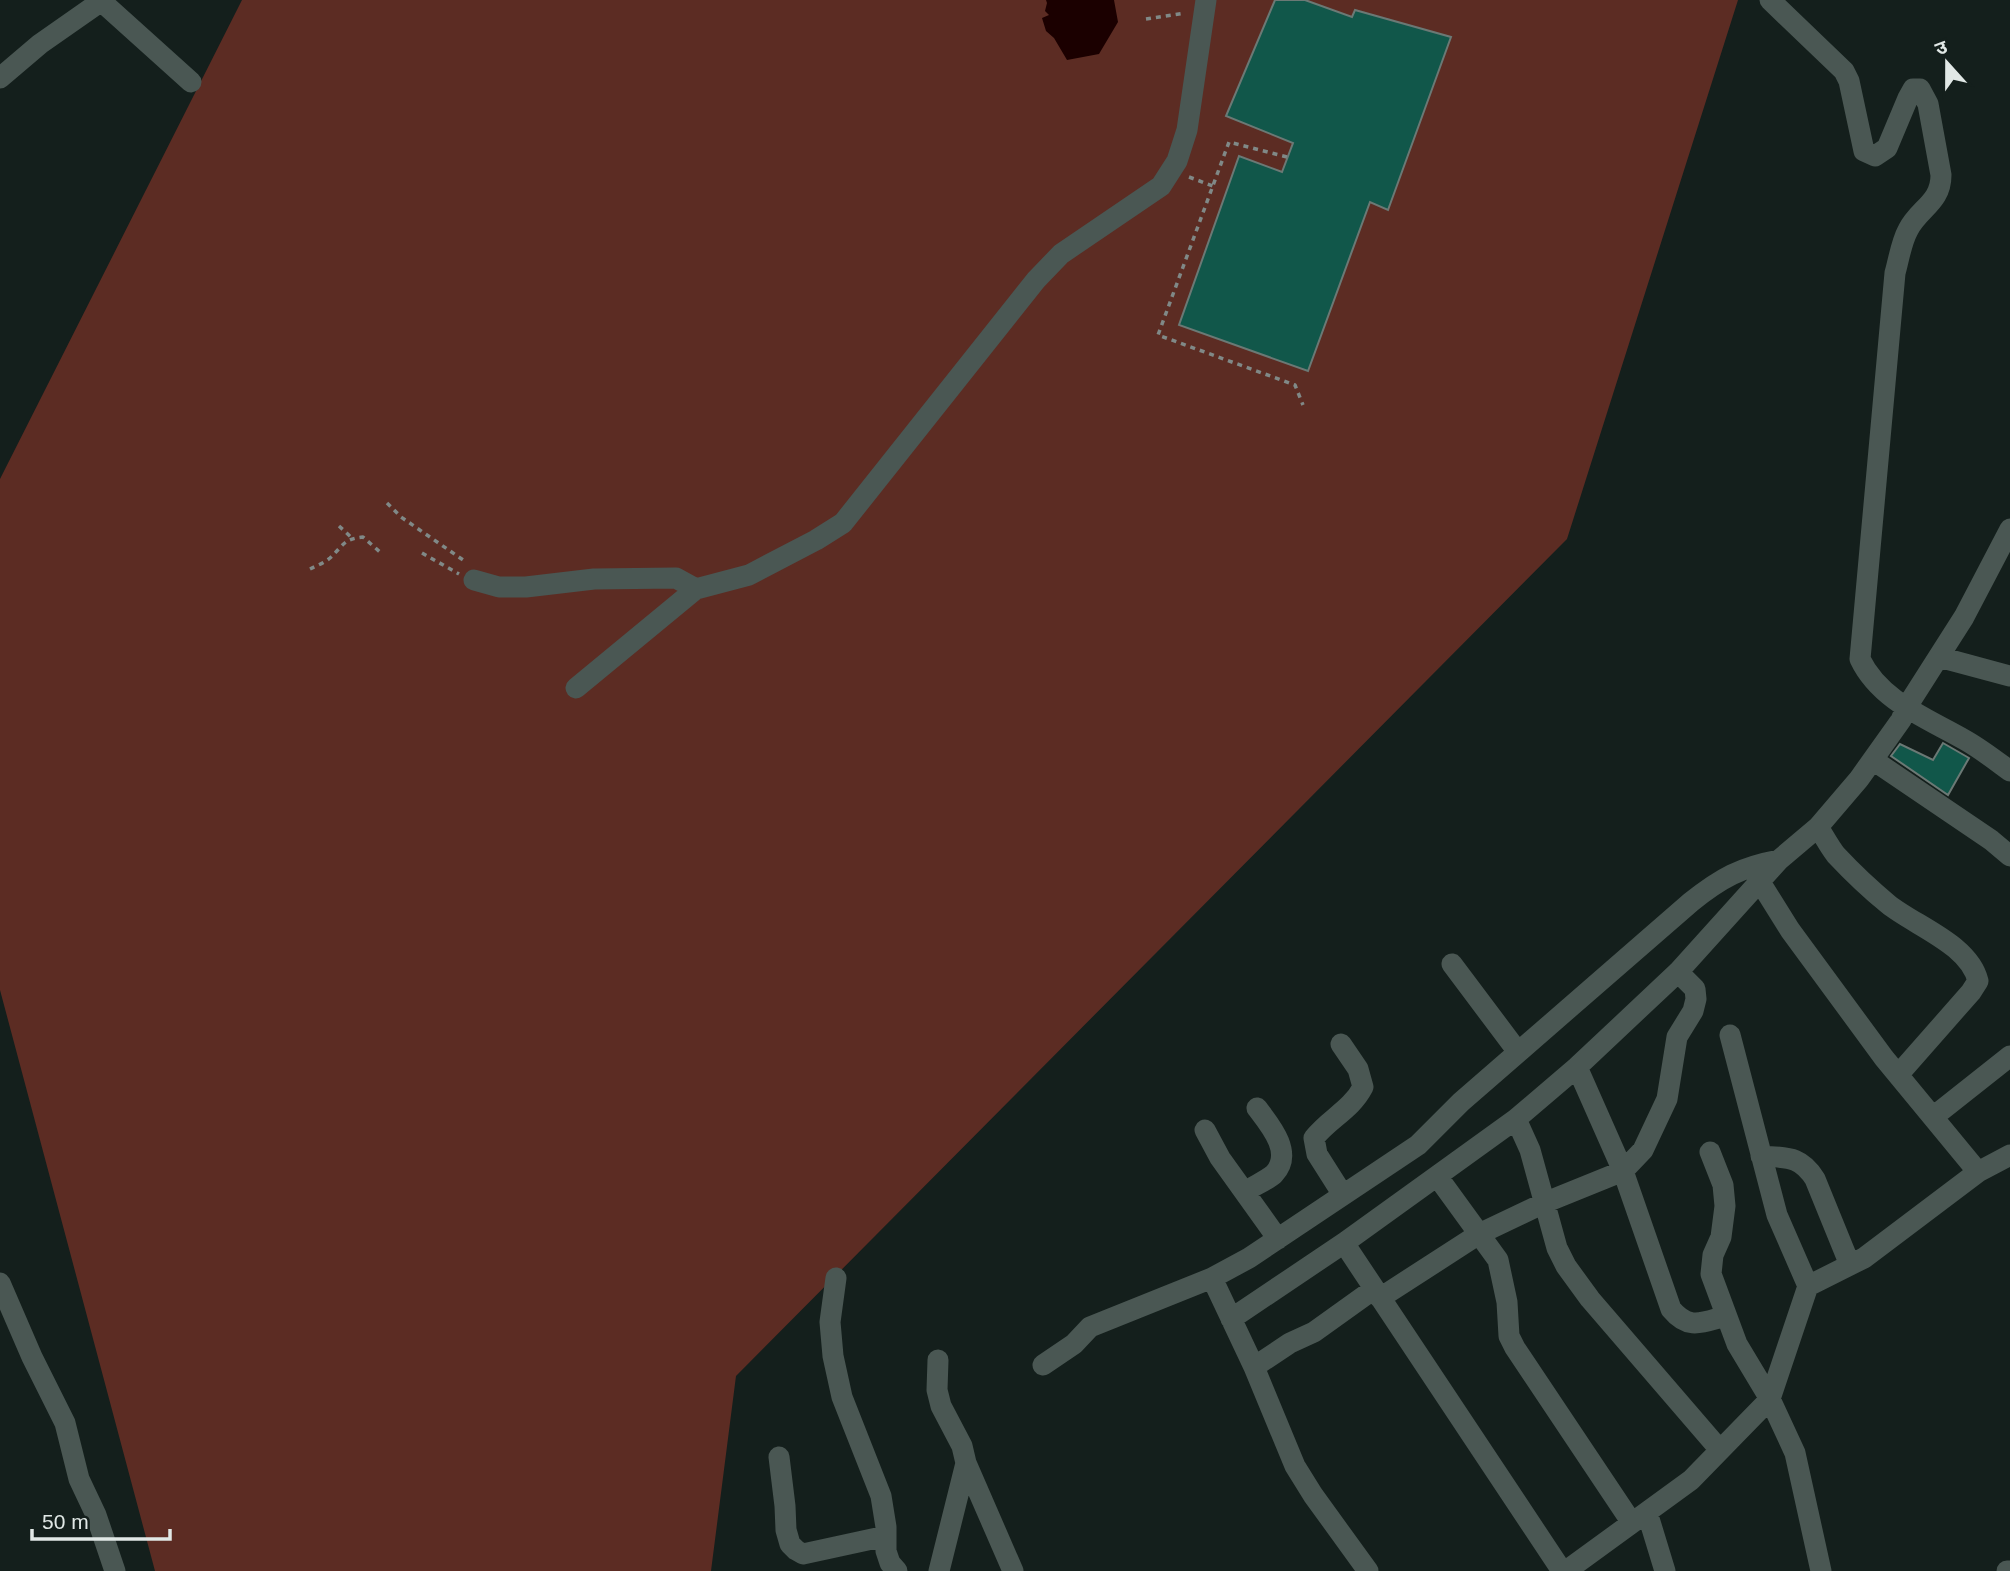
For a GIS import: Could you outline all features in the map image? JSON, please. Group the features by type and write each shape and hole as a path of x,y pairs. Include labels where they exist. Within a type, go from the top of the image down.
{"street":[{"path":"1770,0 1844,71 1849,81 1864,151 1875,156 1887,148 1913,89 1920,89 1928,104 1941,174 1939,192 1908,230 1895,273 1860,659 1876,683 1906,708 1967,741 2010,771"},
{"path":"0,78 40,44 102,1 191,82"},
{"path":"576,688 696,589 749,575 843,523 1036,280 1061,254 1161,186 1177,161 1187,130 1205,5"},
{"path":"1231,1318 1344,1243 1516,1119 1577,1067 1678,972 1779,860 1818,827 1859,779 1901,720 1964,617 2010,529"},
{"path":"474,580 499,587 526,587 594,579 676,578 696,589"},
{"path":"1939,657 2010,676"},
{"path":"1873,760 1991,840 2010,856"},
{"path":"1818,827 1836,854 1889,905 1955,948 1971,963 1975,971 1978,981 1971,992 1898,1075"},
{"path":"1043,1365 1074,1344 1090,1327 1212,1278 1249,1258 1418,1145 1461,1102 1690,902 1716,883 1743,869 1779,860"},
{"path":"1760,882 1790,930 1898,1075 1978,1172"},
{"path":"1452,964 1518,1052"},
{"path":"1254,1367 1290,1343 1314,1332 1479,1234 1544,1203 1623,1171 1643,1150 1667,1099 1677,1037 1693,1011 1695,989 1678,972"},
{"path":"1344,1243 1564,1571 1691,1480 1770,1399 1808,1286 1777,1215 1730,1035"},
{"path":"1341,1044 1358,1069 1363,1087 1356,1101 1322,1128 1314,1138 1317,1154 1343,1195"},
{"path":"1933,1117 2010,1056"},
{"path":"1577,1067 1623,1171 1671,1309 1680,1320 1697,1324 1727,1316"},
{"path":"1245,1192 1274,1173 1280,1160 1280,1145 1275,1133 1257,1108"},
{"path":"1516,1119 1540,1181 1557,1248 1574,1277 1720,1450"},
{"path":"1205,1130 1220,1158 1278,1239"},
{"path":"1710,1152 1723,1185 1725,1206 1721,1237 1713,1255 1711,1274 1737,1343 1770,1399 1795,1453 1821,1571"},
{"path":"1808,1286 1864,1258 1978,1172 2010,1155"},
{"path":"1761,1156 1794,1158 1807,1167 1815,1179 1850,1265"},
{"path":"1437,1177 1498,1260 1507,1302 1510,1336 1515,1348 1640,1518 1665,1571"},
{"path":"836,1278 830,1322 833,1356 842,1397 881,1496 886,1550 890,1563 897,1571"},
{"path":"1212,1278 1254,1367 1295,1465 1313,1495 1368,1571"},
{"path":"0,1283 32,1357 65,1423 79,1479 96,1515 115,1571"},
{"path":"938,1360 937,1390 942,1406 962,1446 966,1463 1013,1571"},
{"path":"779,1457 786,1530 790,1544 796,1550 803,1554 886,1536"},
{"path":"939,1571 966,1463"}],"path":[{"path":"1146,19 1205,5"},
{"path":"1287,157 1229,142 1158,335 1296,385 1303,405"},
{"path":"1170,171 1213,186"},
{"path":"387,503 401,517 466,562 474,580"},
{"path":"339,526 352,538"},
{"path":"310,569 330,558 343,543 352,538 363,537 380,552"},
{"path":"422,554 474,580"}],"shaded area":[{"path":"242,0 1738,0 1567,539 736,1376 711,1571 155,1571 0,990 0,479"},
{"path":"1046,0 1114,0 1118,22 1099,54 1067,60 1054,38 1046,31 1042,18 1049,15 1045,11"}],"building":[{"path":"1275,0 1305,0 1352,17 1355,10 1451,37 1388,210 1370,202 1308,371 1179,325 1239,156 1282,172 1293,143 1226,116"},
{"path":"1943,743 1969,758 1948,795 1891,756 1900,744 1933,760"}]}
